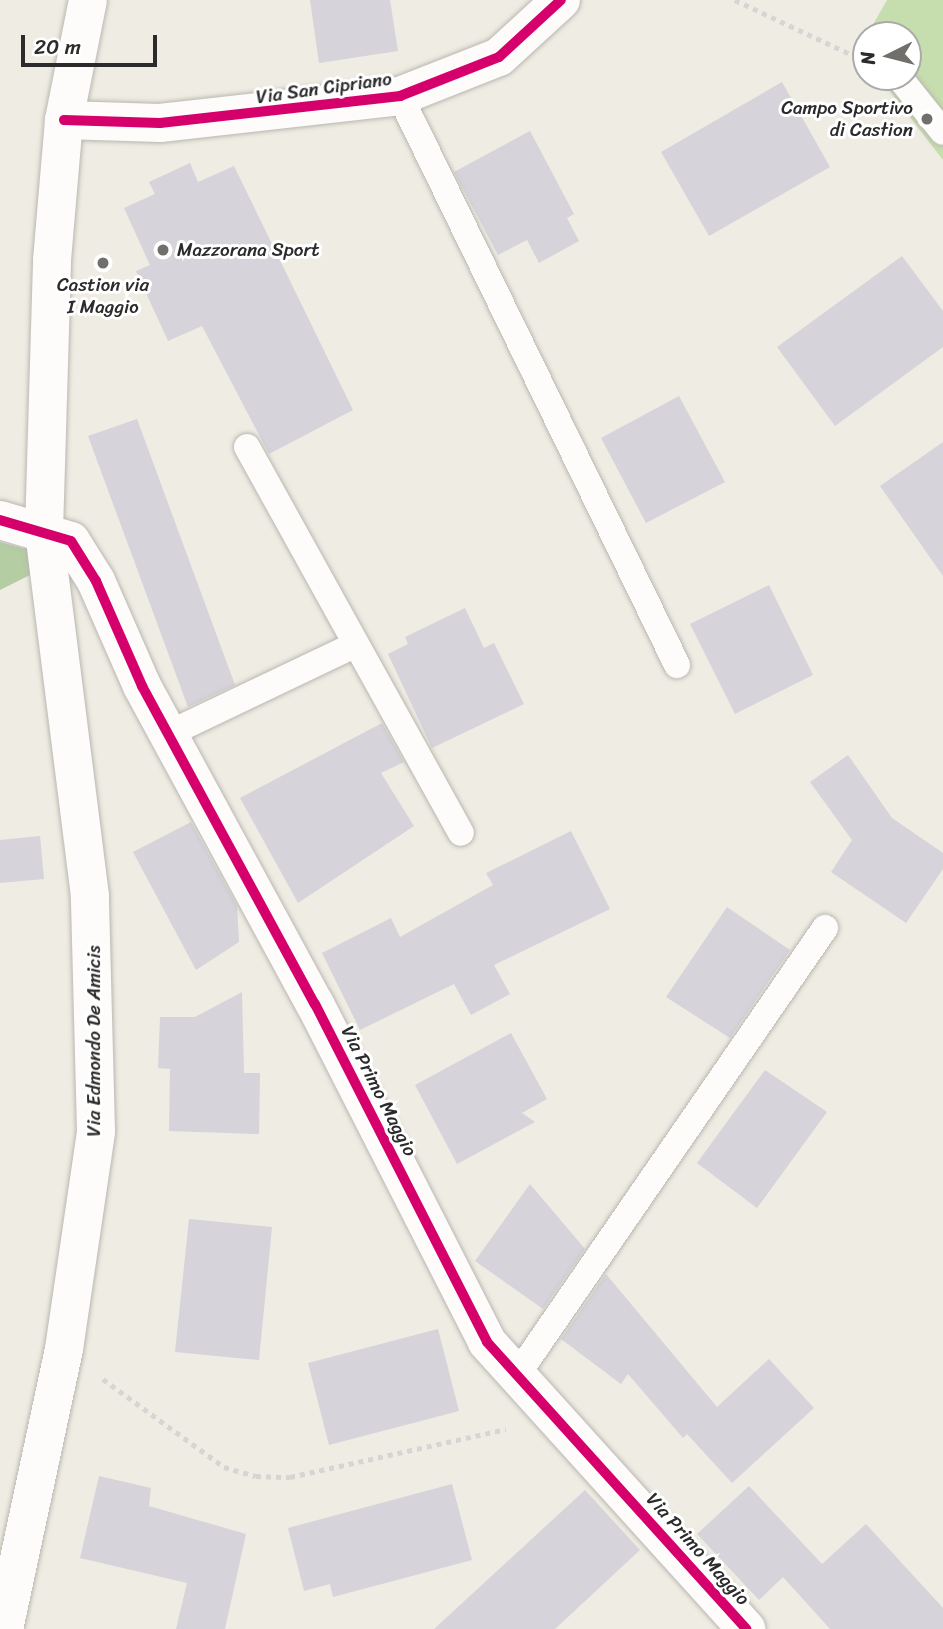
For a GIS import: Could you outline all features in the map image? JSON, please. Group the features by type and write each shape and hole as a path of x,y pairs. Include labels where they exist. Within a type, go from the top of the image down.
{"street":[{"path":"44,532 52,260 64,120 88,0"},
{"name":"Via San Cipriano","path":"64,120 160,123 400,96 499,57 561,0"},
{"name":"Via Primo Maggio","path":"0,520 71,541 90,571 167,734 487,1342 746,1629"},
{"name":"Via Edmondo De Amicis","path":"4,1629 64,1349 96,1131 96,993 69,701 44,532"}],"lane":[{"path":"910,91 943,132"},
{"path":"400,96 677,665"},
{"path":"247,447 461,833"},
{"path":"167,734 355,645"},
{"path":"517,1375 825,928"}],"path":[{"path":"734,0 852,55"},
{"path":"64,1349 215,1461 256,1476 290,1478 555,1418"}],"green space":[{"name":"Campo Sportivo di Castion","path":"887,0 943,0 943,160 890,91 922,91 922,21 875,21"},
{"path":"0,542 62,559 0,590"}],"building":[{"path":"310,0 390,0 398,51 319,63"},
{"path":"782,82 830,167 709,236 661,152"},
{"path":"530,131 574,214 567,218 579,241 539,263 527,240 498,255 454,172"},
{"path":"190,163 198,182 234,166 353,410 269,454 202,326 168,341 136,271 150,265 124,208 155,194 149,182"},
{"path":"902,256 943,311 943,347 835,426 777,347"},
{"path":"679,396 725,482 646,523 601,438"},
{"path":"137,419 235,685 188,707 88,436"},
{"path":"943,442 943,576 880,486"},
{"path":"769,585 813,675 735,714 690,624"},
{"path":"465,608 484,648 494,643 524,704 432,748 388,654 408,644 405,637"},
{"path":"382,723 404,762 381,773 414,826 298,903 240,798"},
{"path":"848,755 892,818 943,853 943,869 906,923 831,872 852,840 810,782"},
{"path":"191,822 237,906 239,942 196,970 133,852"},
{"path":"571,831 610,909 494,965 510,994 471,1015 454,984 360,1030 322,953 391,918 400,937 493,885 486,873"},
{"path":"40,836 44,879 0,883 0,840"},
{"path":"727,907 790,950 730,1038 666,997"},
{"path":"242,992 244,1073 260,1073 259,1134 169,1131 170,1069 158,1068 160,1017 195,1017"},
{"path":"511,1033 547,1099 522,1113 535,1122 457,1164 415,1085"},
{"path":"765,1070 827,1112 757,1208 697,1163"},
{"path":"530,1184 585,1249 543,1309 475,1261"},
{"path":"189,1219 272,1227 259,1360 175,1352"},
{"path":"606,1274 717,1407 769,1359 814,1408 732,1483 687,1434 683,1438 628,1374 621,1384 561,1339"},
{"path":"438,1329 459,1411 329,1445 308,1363"},
{"path":"99,1476 151,1488 149,1506 246,1534 225,1629 176,1629 187,1583 80,1558"},
{"path":"452,1484 472,1560 333,1597 330,1584 304,1591 288,1528"},
{"path":"749,1486 822,1564 866,1524 943,1608 943,1629 830,1629 783,1577 759,1600 697,1534"},
{"path":"585,1490 640,1550 555,1629 434,1629"}],"cycle path":[{"path":"64,120 160,123 400,96 499,57 561,0"},
{"path":"0,520 71,541 96,581 142,686 315,1004 487,1342 746,1629"}],"place":[{"name":"Campo Sportivo di Castion","path":"927,119"},
{"name":"Mazzorana Sport","path":"163,250"},
{"name":"Castion via I Maggio","path":"103,263"}]}
